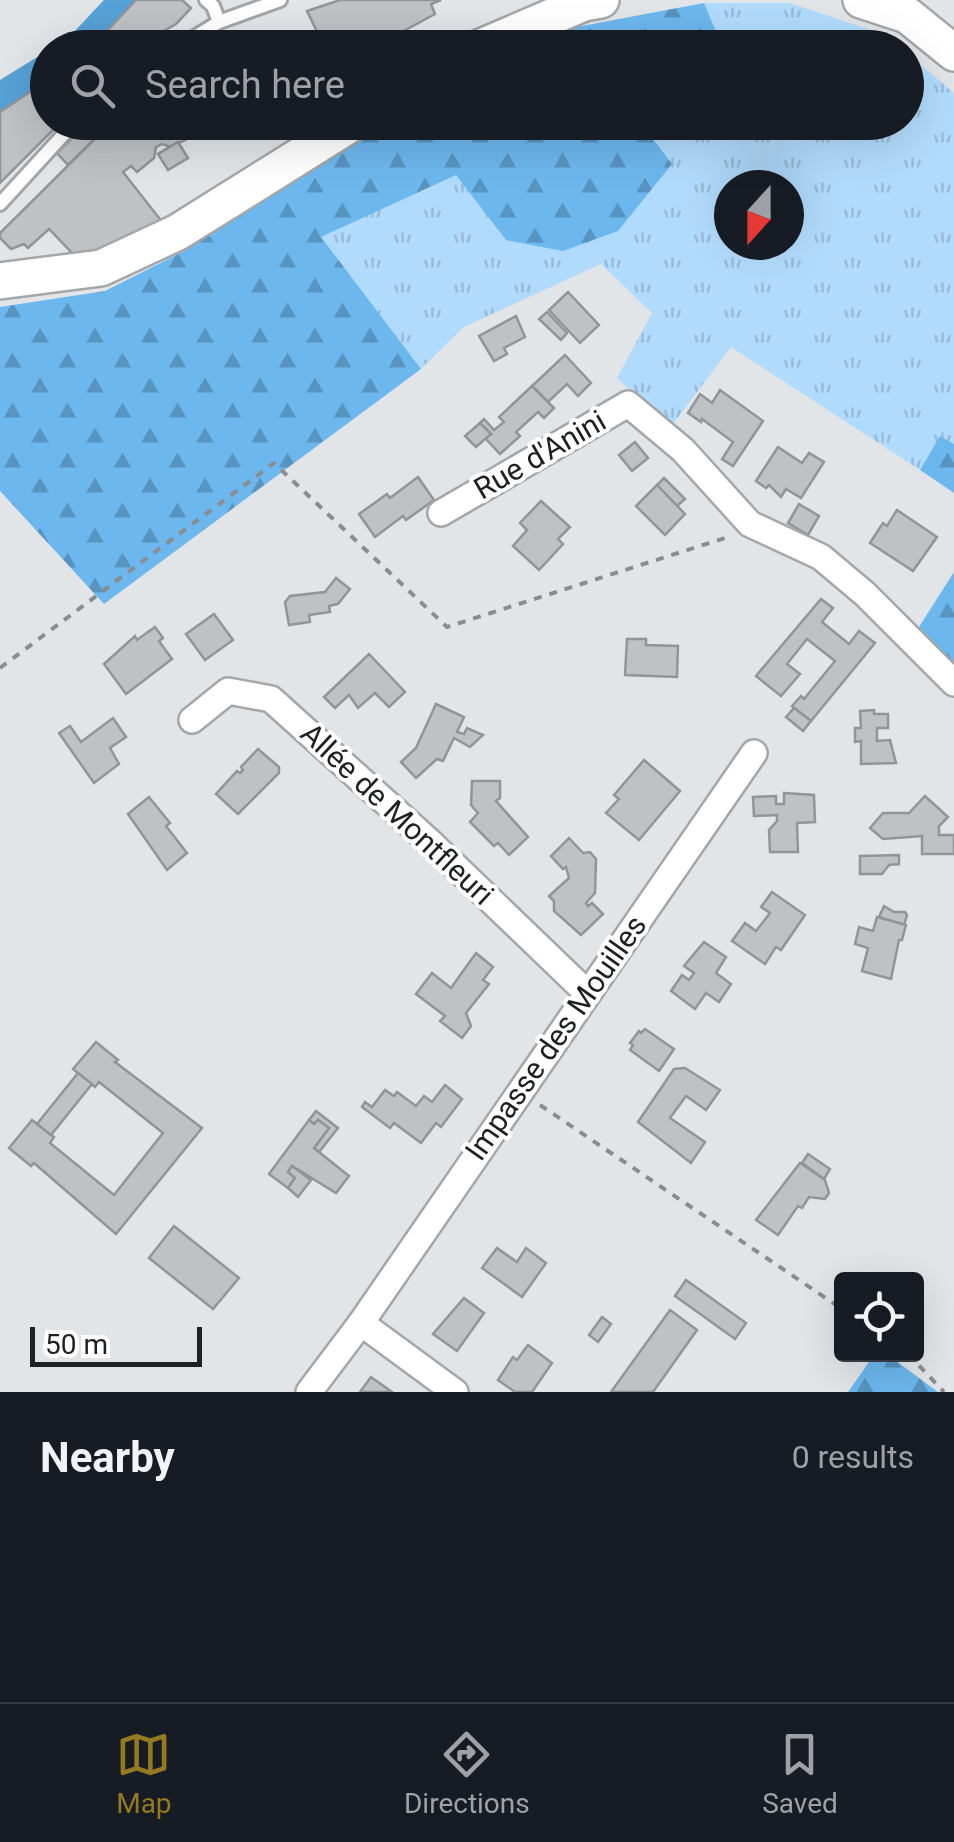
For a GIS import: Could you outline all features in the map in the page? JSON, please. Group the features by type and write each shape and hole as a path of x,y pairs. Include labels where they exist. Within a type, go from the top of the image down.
{"street":[{"path":"521,30 584,3 601,0"},
{"path":"861,0 907,14 954,53"},
{"path":"0,281 102,268 178,232 325,140"},
{"name":"Rue d'Anini","path":"442,513 628,404 683,450 750,524 821,558 865,594 954,683"},
{"name":"Allée de Montfleuri","path":"192,720 228,691 271,699 431,843 586,992"},
{"name":"Impasse des Mouilles","path":"309,1392 754,753"},
{"path":"360,1324 455,1392"}],"lane":[{"path":"206,0 219,22"},
{"path":"206,30 280,0"},
{"path":"0,204 59,140"}],"path":[{"path":"0,668 274,464 447,628 733,536 750,524"},
{"path":"519,1091 834,1304"},
{"path":"916,1362 944,1392"}],"green space":[{"path":"704,3 790,3 871,30 715,30"},
{"path":"704,3 715,30 564,30"},
{"path":"924,67 954,93 954,444 940,437 920,470 731,347 670,428 617,378 652,313 601,264 464,327 421,369 320,237 457,174 506,240 672,165 654,140 924,140"},
{"path":"358,140 654,140 672,164 618,231 563,251 506,240 456,175 321,237 421,369 104,604 0,491 0,307 105,291 186,250"},
{"path":"940,436 954,444 954,493 920,470"},
{"path":"954,572 954,665 919,627"},
{"path":"869,1362 897,1362 938,1392 848,1392"}],"shaded area":[{"path":"104,0 136,0 107,30 76,30"},
{"path":"30,61 30,92 0,112 0,80"}],"building":[{"path":"136,0 182,0 191,8 165,30 108,30"},
{"path":"340,0 441,0 431,4 435,14 405,30 316,30 307,11"},
{"path":"30,92 30,140 43,140 0,183 0,112"},
{"path":"70,140 94,140 68,165 57,153"},
{"path":"94,140 185,140 171,147 156,147 154,158 137,172 131,166 123,172 163,223 113,247 74,255 49,229 28,248 24,244 11,249 0,233"},
{"path":"178,142 188,158 168,170 158,154"},
{"path":"568,292 599,325 580,343 549,310"},
{"path":"547,312 567,333 561,340 539,319"},
{"path":"516,316 525,337 504,348 507,354 494,361 479,336"},
{"path":"565,355 591,383 578,396 567,384 548,402 532,386"},
{"path":"532,386 554,408 544,418 538,412 500,454 485,438 491,434 480,423 484,419 494,430 504,422 499,417"},
{"path":"720,390 763,421 733,466 722,459 733,442 688,413 700,394 712,403"},
{"path":"480,423 491,434 476,447 465,436"},
{"path":"635,442 648,458 632,471 619,455"},
{"path":"778,447 802,463 809,453 824,462 801,498 786,489 781,497 769,485 766,488 756,481"},
{"path":"418,477 434,500 375,537 359,514"},
{"path":"664,478 685,499 677,506 657,485"},
{"path":"657,485 685,514 665,535 636,506"},
{"path":"541,501 570,527 558,539 563,544 539,570 513,546 527,530 520,523"},
{"path":"799,504 819,516 808,535 788,523"},
{"path":"897,510 937,537 913,571 870,543"},
{"path":"336,578 350,589 338,604 329,606 330,612 309,615 310,622 289,625 285,602 290,596 325,592"},
{"path":"821,599 833,608 822,622 849,644 859,631 875,643 811,721 792,706 801,696 804,699 835,661 807,639 787,664 800,674 781,696 756,676"},
{"path":"214,614 233,640 205,660 186,634"},
{"path":"155,627 163,638 159,641 172,659 126,694 104,664 135,636 137,640"},
{"path":"627,639 646,639 646,645 678,646 677,677 625,675"},
{"path":"369,654 405,692 389,707 375,693 358,708 349,695 335,708 324,697"},
{"path":"436,704 464,717 457,732 464,734 467,728 483,735 470,747 454,738 443,761 437,759 416,778 401,762 416,748"},
{"path":"794,708 811,721 803,731 786,717"},
{"path":"874,710 874,714 888,714 888,728 877,728 877,741 890,740 896,763 861,764 861,741 855,742 855,728 861,728 860,711"},
{"path":"113,718 126,737 110,748 119,764 94,783 59,733 70,726 81,742"},
{"path":"258,749 279,767 279,773 238,814 216,794 237,771 243,770 241,767"},
{"path":"644,760 680,791 639,840 606,813 619,799 614,795"},
{"path":"472,781 500,781 500,798 496,801 528,837 509,855 470,822 478,813 471,805"},
{"path":"784,793 814,795 815,822 797,823 798,852 770,852 769,830 777,815 754,816 753,797 776,796 776,804 784,804"},
{"path":"925,796 948,817 939,826 939,835 954,835 954,854 922,854 922,836 883,839 870,828 883,813 909,813"},
{"path":"149,797 187,853 167,870 128,814"},
{"path":"569,838 583,853 590,852 596,859 595,893 586,903 592,903 603,914 581,935 554,911 554,901 549,896 569,878 566,867 563,869 551,856"},
{"path":"899,855 899,864 889,865 882,874 860,874 860,856"},
{"path":"772,892 805,915 781,950 776,947 765,964 732,941 745,923 756,931 770,913 761,907"},
{"path":"884,906 894,912 905,912 904,925 879,917"},
{"path":"877,917 906,925 891,979 862,971 868,948 855,944 859,927 873,931"},
{"path":"704,942 726,957 716,973 731,984 719,1002 706,993 695,1009 671,991 682,975 689,980 694,973 684,966"},
{"path":"476,953 493,967 483,980 489,984 466,1013 471,1026 462,1038 440,1021 445,1016 416,994 432,973 451,988"},
{"path":"645,1029 674,1049 659,1071 630,1050 630,1043"},
{"path":"96,1042 118,1060 115,1062 202,1128 116,1234 34,1163 31,1166 9,1148 32,1120 54,1137 50,1143 114,1195 163,1133 99,1082 95,1087 73,1069"},
{"path":"685,1068 720,1090 706,1110 686,1096 670,1118 705,1142 691,1163 638,1122 674,1069"},
{"path":"78,1073 92,1084 51,1135 37,1124"},
{"path":"445,1085 462,1099 441,1127 436,1123 421,1143 394,1123 390,1128 362,1107 365,1102 372,1107 385,1090 394,1096 397,1092 416,1106 424,1096 432,1102"},
{"path":"316,1111 338,1128 319,1152 314,1148 329,1128 318,1120 314,1124 309,1120"},
{"path":"309,1120 314,1124 318,1120 329,1128 314,1148 349,1176 336,1193 292,1166 288,1172 295,1178 288,1188 269,1174"},
{"path":"808,1154 830,1169 824,1179 802,1163"},
{"path":"800,1163 825,1180 829,1193 825,1199 809,1197 802,1208 798,1206 778,1235 756,1220"},
{"path":"292,1166 311,1180 298,1197 288,1188 295,1178 288,1172"},
{"path":"174,1226 239,1278 213,1309 149,1258"},
{"path":"497,1248 517,1262 526,1248 546,1263 522,1297 482,1268"},
{"path":"686,1280 746,1323 735,1339 675,1296"},
{"path":"464,1298 484,1313 457,1351 433,1334"},
{"path":"670,1310 697,1330 653,1392 611,1392"},
{"path":"602,1317 611,1324 598,1342 589,1335"},
{"path":"528,1345 552,1363 532,1392 515,1392 498,1380 513,1357 517,1360"},
{"path":"371,1377 392,1392 360,1392"}]}
